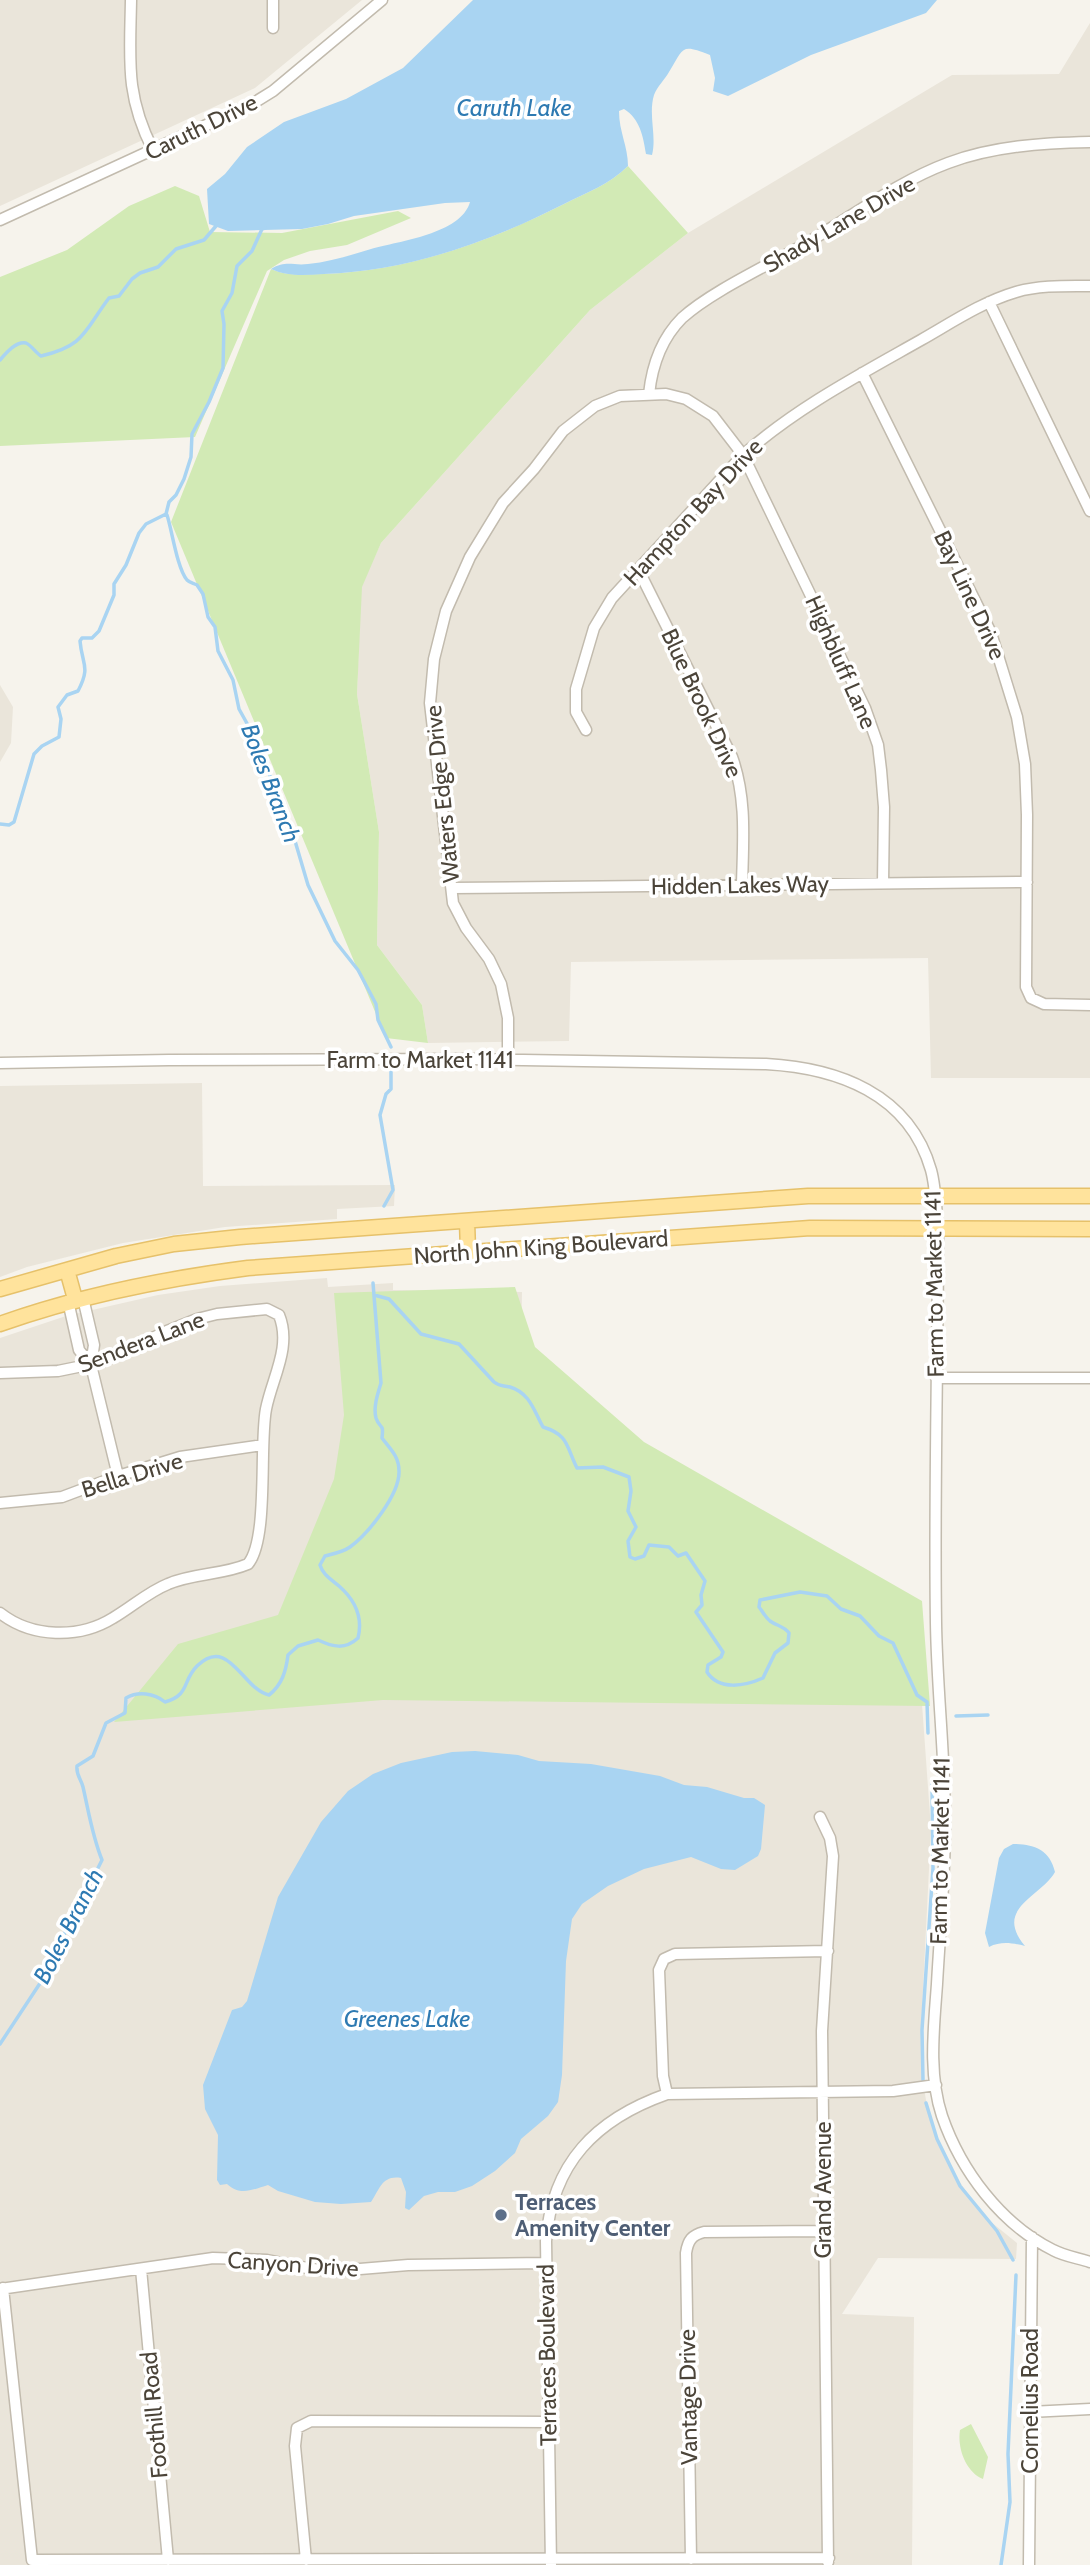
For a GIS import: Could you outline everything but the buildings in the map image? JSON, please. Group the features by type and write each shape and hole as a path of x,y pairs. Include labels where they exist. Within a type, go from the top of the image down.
{"main road":[{"name":"North John King Boulevard","path":"0,1289 117,1256 174,1244 240,1237 808,1196 1090,1196"},
{"path":"467,1221 468,1251"},
{"name":"North John King Boulevard","path":"0,1324 75,1299 178,1277 236,1269 810,1228 1090,1229"},
{"path":"67,1270 75,1299"}],"street":[{"path":"131,0 132,93 136,112 153,150"},
{"path":"273,28 274,0"},
{"name":"Caruth Drive","path":"0,220 252,104 273,91 382,0"},
{"name":"Shady Lane Drive","path":"649,394 651,371 656,357 682,318 894,189 949,162 1002,149 1058,142 1090,142"},
{"name":"Hampton Bay Drive","path":"586,730 576,712 576,689 583,657 594,628 612,598 743,455 766,434 862,373 989,302 1018,291 1090,286"},
{"path":"989,302 1090,511"},
{"name":"Bay Line Drive","path":"862,373 991,633 1006,674 1025,764 1026,987 1031,998 1044,1004 1090,1004"},
{"name":"Waters Edge Drive","path":"508,1059 508,1018 501,984 489,959 466,928 453,903 430,703 434,659 446,611 470,557 503,503 564,432 595,406 620,396 666,394 686,399 713,416 743,455"},
{"name":"Highbluff Lane","path":"743,455 865,708 878,745 884,807 883,883"},
{"name":"Blue Brook Drive","path":"638,569 733,757 743,799 742,885"},
{"name":"Hidden Lakes Way","path":"453,888 1027,882"},
{"name":"Farm to Market 1141","path":"0,1063 508,1059 766,1063 803,1066 838,1075 883,1099 907,1124 922,1147 931,1169 938,1228 936,1625 945,1821 934,2028 936,2085 942,2115 970,2173 1013,2224 1055,2251 1090,2262"},
{"path":"75,1299 79,1350 91,1365 118,1476"},
{"name":"Sendera Lane","path":"0,1373 58,1371 91,1365 124,1353 197,1319 267,1309 279,1315 283,1328 283,1351 265,1410 263,1445"},
{"path":"936,1378 1090,1378"},
{"path":"0,1613 40,1632 70,1633 95,1627 112,1619 144,1596 170,1583 248,1564 253,1559 257,1542 263,1445"},
{"name":"Bella Drive","path":"0,1503 62,1497 180,1457 263,1445"},
{"name":"Grand Avenue","path":"820,1817 830,1838 833,1856 822,2031 828,2562"},
{"path":"667,2094 663,2076 659,1970 664,1959 675,1954 828,1951"},
{"name":"Terraces Boulevard","path":"550,2562 546,2263 548,2218 554,2195 580,2148 599,2129 619,2115 667,2094 893,2091 936,2085"},
{"name":"Vantage Drive","path":"691,2559 686,2253 692,2237 704,2232 823,2231"},
{"name":"Cornelius Road","path":"1030,2565 1032,2237"},
{"name":"Canyon Drive","path":"1,2289 213,2258 267,2260 336,2271 408,2264 546,2263"},
{"name":"Foothill Road","path":"141,2269 168,2560"},
{"path":"1,2289 32,2560 550,2562 691,2559 828,2562"},
{"path":"1030,2412 1090,2409"},
{"path":"306,2560 295,2446 298,2428 311,2421 548,2422"}],"shaded area":[{"path":"0,0 362,0 255,88 0,206"},
{"path":"1090,23 1090,1078 931,1078 928,958 571,962 569,1041 428,1043 422,1005 377,945 379,832 357,694 361,587 381,543 590,310 688,233 952,75 1059,74"},
{"path":"0,685 13,707 11,743 0,762"},
{"path":"202,1083 203,1186 395,1185 394,1206 337,1209 337,1219 225,1227 123,1243 27,1267 0,1277 0,1086"},
{"path":"327,1278 328,1287 393,1283 393,1290 522,1292 515,1693 921,1690 931,1829 921,2029 921,2071 926,2100 935,2135 953,2172 991,2222 1017,2243 1016,2259 878,2258 842,2314 914,2317 912,2565 0,2565 0,1338 66,1316 158,1295 220,1286"}],"green space":[{"path":"628,166 688,233 590,310 381,543 362,587 357,694 379,832 377,945 422,1005 428,1043 386,1038 171,522 271,269 284,273 324,274 355,272 417,261 477,242 536,218 605,183"},
{"path":"175,186 199,196 210,232 282,233 398,211 411,218 347,245 310,251 284,260 267,271 195,437 0,446 0,277 67,250 129,206"},
{"path":"515,1287 535,1347 644,1442 922,1601 930,1706 383,1700 114,1722 178,1644 278,1615 334,1479 344,1415 334,1293"},
{"path":"971,2424 988,2457 983,2479 967,2465 961,2452 960,2430"}],"water":[{"name":"Caruth Lake","path":"473,0 937,0 926,13 811,55 728,96 713,91 715,78 710,55 693,49 684,50 654,95 652,155 646,154 642,134 634,118 624,109 619,111 628,166 621,173 598,188 536,218 448,252 418,261 356,272 297,275 271,269 285,264 332,260 428,234 455,222 470,202 354,216 302,229 228,231 209,224 207,189 225,174 247,147 284,122 346,99 403,68"},
{"name":"Greenes Lake","path":"452,1752 518,1755 539,1761 591,1764 660,1776 684,1785 707,1787 744,1798 754,1798 765,1805 761,1849 758,1856 735,1870 721,1869 691,1857 644,1869 608,1886 582,1904 572,1919 566,1961 562,2075 558,2102 548,2116 521,2139 515,2153 495,2171 472,2186 455,2192 438,2192 424,2196 409,2210 405,2208 406,2192 401,2178 386,2181 371,2202 341,2204 315,2202 278,2191 268,2185 241,2191 227,2184 220,2185 217,2180 218,2135 205,2109 203,2085 232,2010 242,2007 247,2001 278,1897 321,1822 348,1791 373,1774 401,1763"},
{"path":"1013,1844 1028,1845 1045,1853 1055,1872 1017,1912 1014,1922 1025,1946 1007,1943 989,1947 985,1933 999,1858 1004,1849"}],"waterway":[{"path":"0,360 12,348 22,343 28,344 41,356 67,347 82,336 109,298 119,296 132,279 158,267 176,249 204,240 216,226"},
{"path":"0,824 9,825 14,822 34,754 42,746 59,737 61,719 58,707 67,695 78,691 84,676 85,666 80,641 82,638 92,638 99,631 114,595 114,584 126,565 139,533 146,524 166,514 169,502 184,479 191,457 192,434 223,368 222,311 232,293 237,266 252,251 262,229 265,228"},
{"name":"Boles Branch","path":"167,515 180,567 187,580 197,585 203,594 208,617 215,627 218,651 233,680 239,709 254,736 278,802 290,824 308,885 335,941 358,970 376,1004 378,1020 391,1047"},
{"name":"Boles Branch","path":"384,1206 393,1190 380,1115 386,1094 391,1089 391,1070"},
{"name":"Boles Branch","path":"0,2044 56,1959 69,1920 102,1860 77,1766 93,1756 106,1723 125,1713 126,1698 146,1694 165,1702 173,1699 182,1691 197,1666 208,1658 218,1657 227,1660 259,1691 269,1695 283,1677 288,1655 298,1646 318,1640 334,1646 344,1646 358,1638 359,1623 353,1603 345,1591 325,1574 320,1565 325,1556 347,1549 365,1533 389,1502 398,1480 397,1461 382,1438 382,1428 375,1414 381,1383 373,1283"},
{"path":"374,1295 389,1299 421,1334 459,1344 494,1382 522,1394 531,1403 543,1427 562,1438 577,1468 603,1467 629,1477 631,1491 628,1511 636,1527 628,1541 630,1557 635,1559 644,1556 649,1545 669,1547 678,1556 686,1553 705,1581 701,1595 702,1605 696,1612 723,1652 721,1657 708,1665 707,1672 712,1678 733,1685 763,1678 775,1653 788,1643 789,1633 767,1618 759,1607 760,1600 800,1592 827,1596 841,1609 860,1616 879,1636 893,1643 917,1695 927,1702 928,1733"},
{"path":"956,1716 988,1715"},
{"path":"923,2080 922,2030 933,1868 932,1784"},
{"path":"926,2103 937,2139 960,2186 997,2231 1013,2260"},
{"path":"1001,2565 1010,2502 1008,2454 1016,2275"}],"place":[{"name":"Terraces Amenity Center","path":"501,2215"}]}
